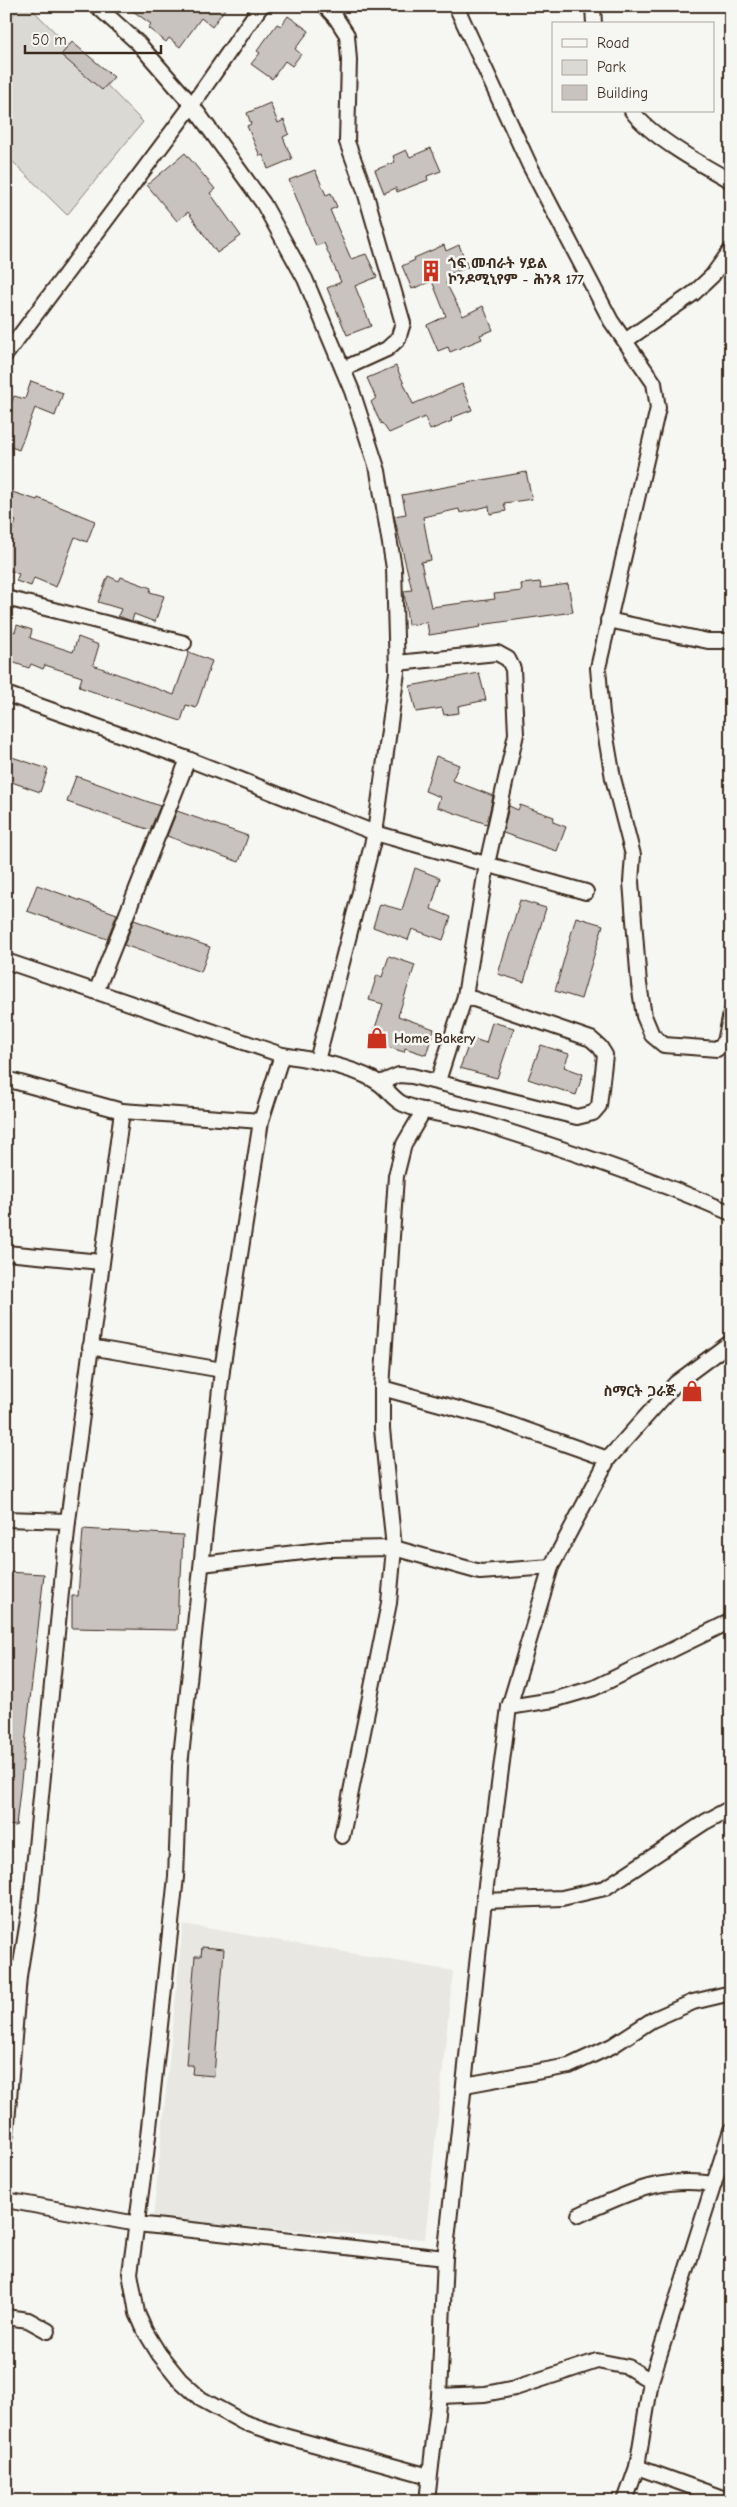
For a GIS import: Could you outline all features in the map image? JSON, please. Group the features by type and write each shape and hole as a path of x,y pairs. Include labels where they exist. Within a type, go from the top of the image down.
{"street":[{"path":"97,6 138,43 192,105 263,203 305,280 343,369 378,471 394,568 397,663 375,832 317,1061"},
{"path":"6,354 192,105 260,6"},
{"path":"325,6 336,18 347,35 349,60 347,142 364,188 403,323 398,339 386,349 343,369"},
{"path":"456,6 529,164 611,321 654,383 658,408 608,620 598,668 599,687 613,778 633,855 631,892 639,984 644,1016 652,1036 664,1045 716,1049 725,1042 731,1013"},
{"path":"593,6 594,22"},
{"path":"633,112 638,120 678,149 731,181"},
{"path":"625,341 694,293 712,276 731,250"},
{"path":"6,598 184,643"},
{"path":"608,620 708,641 731,641"},
{"path":"397,663 497,653 508,659 513,669 516,734 487,864 465,996 438,1081"},
{"path":"6,694 188,759 375,832 586,892"},
{"path":"96,992 188,759"},
{"path":"6,961 282,1056 317,1061 380,1083 401,1103 482,1123 627,1171 731,1213"},
{"path":"380,1083 399,1075 438,1081 577,1117 593,1113 599,1106 605,1055 600,1047 591,1039 465,996"},
{"path":"282,1056 261,1121 222,1370 180,1766 176,1877 146,2155 130,2273 137,2313 145,2331 159,2354 180,2380 201,2399 243,2422 347,2454 430,2476"},
{"path":"6,1078 122,1111 261,1121"},
{"path":"342,1836 389,1603 394,1548 382,1428 382,1388 396,1176 404,1144 424,1110"},
{"path":"6,2135 19,1976 30,1908 68,1520 122,1111"},
{"path":"6,1253 101,1262"},
{"path":"427,2501 439,2396 446,2258 484,1901 509,1707 551,1567 608,1459 676,1383 731,1342"},
{"path":"90,1346 222,1370"},
{"path":"382,1388 495,1419 608,1459"},
{"path":"6,1520 68,1520"},
{"path":"202,1564 329,1549 394,1548 480,1572 551,1567"},
{"path":"509,1707 553,1700 594,1688 731,1621"},
{"path":"484,1901 562,1898 605,1888 705,1822 731,1808"},
{"path":"6,1964 19,1976"},
{"path":"465,2085 569,2066 612,2046 652,2020 693,2002 731,1993"},
{"path":"625,2501 637,2467 651,2381 731,2130"},
{"path":"579,2215 625,2194 658,2183 690,2181 714,2184"},
{"path":"6,2200 137,2224 446,2258"},
{"path":"6,2317 28,2320 48,2330"},
{"path":"439,2396 484,2394 515,2388 596,2361 628,2367 651,2381"},
{"path":"637,2467 731,2501"}],"shaded area":[{"path":"183,1924 453,1971 425,2239 153,2220"}],"green space":[{"path":"22,6 29,6 143,122 67,215 6,155 6,23"}],"building":[{"path":"126,6 227,6 212,27 201,18 180,47 169,38 166,42 148,28 151,24"},
{"path":"288,16 309,31 295,49 301,54 292,66 285,61 272,79 251,64 260,53 257,51 277,24 281,26"},
{"path":"72,42 114,77 102,90 61,55"},
{"path":"270,103 278,123 284,120 289,134 283,137 292,159 268,169 263,155 260,156 247,126 251,124 247,113"},
{"path":"431,148 441,171 427,176 428,180 397,192 396,188 384,193 375,170 395,162 393,156 406,150 410,157"},
{"path":"185,153 215,189 210,193 241,236 217,253 188,212 177,221 147,185"},
{"path":"315,170 326,195 331,193 337,207 330,210 351,259 366,254 377,277 355,286 371,326 347,335 327,288 341,282 324,243 316,246 289,180"},
{"path":"444,245 446,251 459,245 468,267 448,275 450,282 446,283 463,316 483,306 493,330 480,335 482,339 450,352 448,347 438,351 427,325 446,316 432,281 412,289 402,266 415,260 414,258"},
{"path":"396,366 413,404 462,384 472,410 451,418 452,421 430,430 425,417 389,433 381,424 371,402 376,398 367,378"},
{"path":"31,381 63,393 55,416 35,408 19,450 6,445 6,418 14,396 25,399"},
{"path":"526,472 532,499 504,503 506,511 490,514 489,506 460,513 459,509 423,517 431,560 421,562 431,607 495,599 494,594 522,591 521,584 540,582 541,588 568,584 573,612 480,625 481,627 429,635 427,622 408,625 404,591 412,590 394,516 406,514 402,495"},
{"path":"6,490 37,500 38,498 95,521 87,542 75,537 56,587 34,578 31,586 16,581 19,574 6,569 6,547 16,521 6,517"},
{"path":"108,576 119,581 121,577 151,588 150,592 164,596 155,622 134,614 132,621 129,620 118,616 121,609 98,602"},
{"path":"17,625 32,630 30,638 73,652 78,637 99,645 93,665 174,695 189,652 212,661 196,708 186,705 181,721 79,687 82,677 45,665 43,669 31,664 29,668 6,660 6,628 15,632"},
{"path":"479,673 486,700 458,706 459,713 444,715 442,708 416,712 410,686"},
{"path":"6,755 48,769 40,792 6,780"},
{"path":"436,756 459,765 452,780 493,796 487,824 437,807 440,797 425,791"},
{"path":"76,776 160,806 150,830 67,802"},
{"path":"520,805 554,817 553,822 566,827 557,851 503,833 509,806 518,810"},
{"path":"177,811 248,836 239,862 167,836"},
{"path":"415,868 440,878 431,909 451,917 443,940 412,929 408,940 373,927 380,904 402,910"},
{"path":"37,885 117,914 107,939 27,911"},
{"path":"520,900 546,908 524,982 498,974"},
{"path":"576,917 603,925 581,999 555,991"},
{"path":"134,920 210,947 201,972 124,945"},
{"path":"389,956 415,965 398,1016 434,1029 426,1055 405,1048 404,1052 381,1045 382,1041 372,1037 383,1004 369,1000 377,975 382,977"},
{"path":"492,1022 514,1028 497,1078 460,1068 471,1038 486,1043"},
{"path":"541,1045 569,1054 564,1067 583,1074 576,1095 528,1079"},
{"path":"83,1529 183,1535 177,1630 72,1628 72,1596 78,1596"},
{"path":"6,1572 44,1574 16,1826 6,1825"},
{"path":"202,1947 224,1949 214,2076 192,2074 193,2065 186,2065 195,1956 201,1956"}],"place":[{"name":"ጎፍ መብራት ሃይል ኮንዶሚኒየም - ሕንጻ 177","path":"431,271"},
{"name":"Home Bakery","path":"377,1038"},
{"name":"ስማርት ጋራጅ","path":"692,1391"}]}
